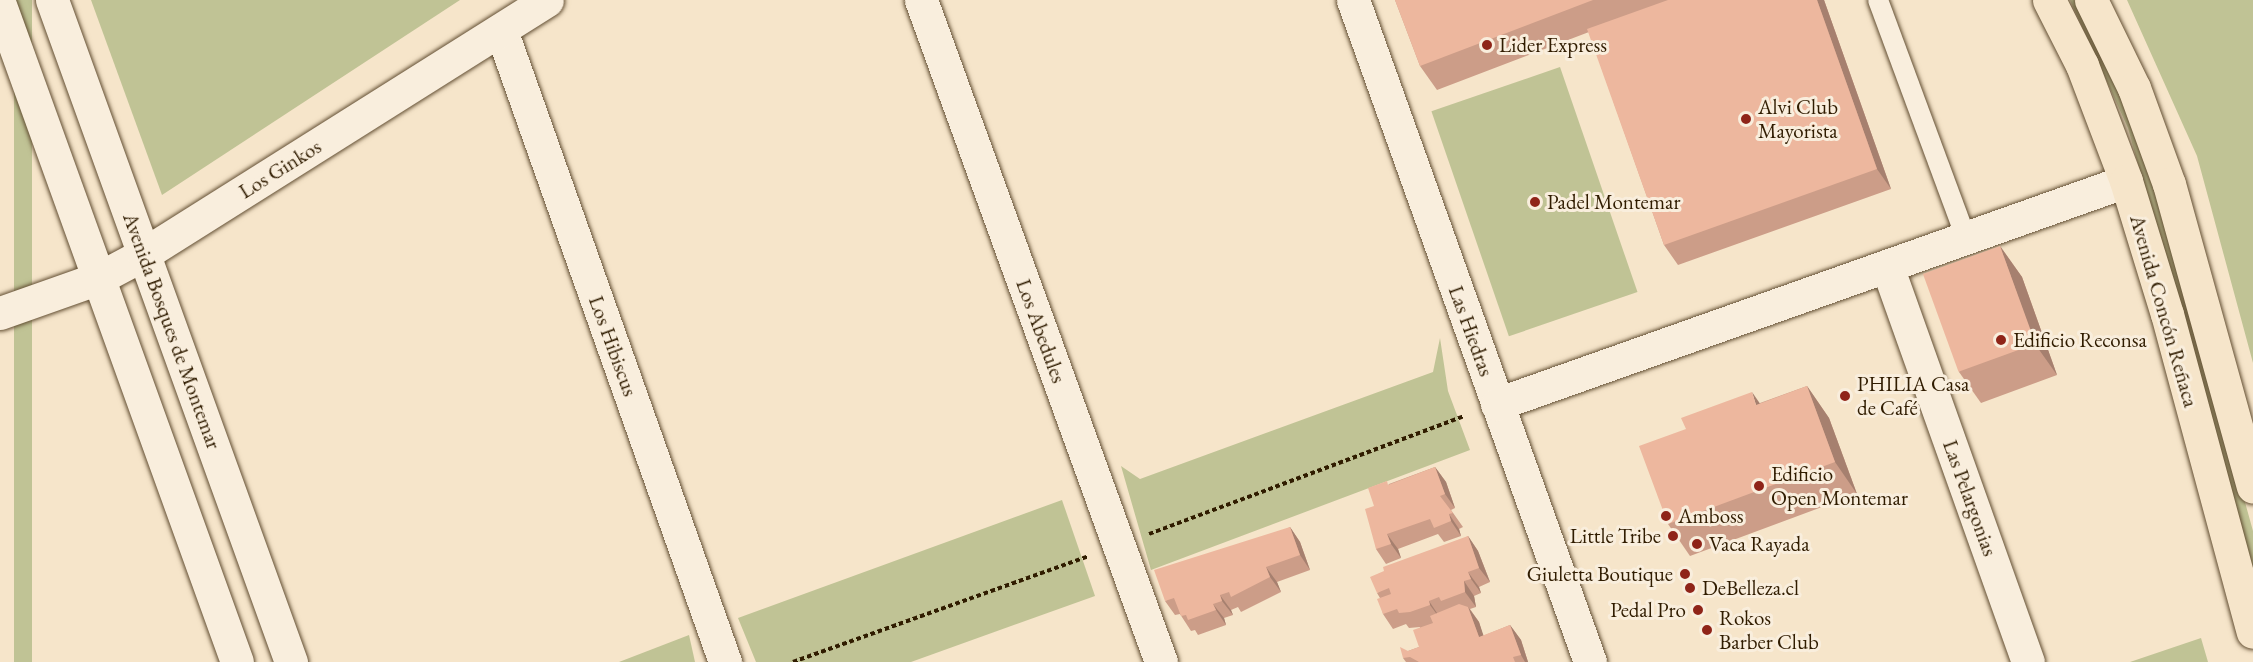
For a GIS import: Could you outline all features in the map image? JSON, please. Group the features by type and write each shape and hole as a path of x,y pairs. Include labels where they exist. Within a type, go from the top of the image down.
{"main road":[{"name":"Avenida Concón Reñaca","path":"2049,0 2082,65 2126,181 2167,314 2253,632"},
{"name":"Avenida Concón Reñaca","path":"2091,0 2134,88 2169,184 2253,487"}],"street":[{"name":"Avenida Bosques de Montemar","path":"52,0 291,662"},
{"name":"Los Ginkos","path":"0,313 99,278 144,255 547,0"},
{"name":"Los Abedules","path":"921,0 1161,662"},
{"name":"Las Hiedras","path":"1353,0 1590,662"},
{"path":"0,5 237,662"},
{"name":"Los Hibiscus","path":"501,30 725,662"},
{"path":"1497,404 2126,181"},
{"name":"Las Pelargonias","path":"1887,266 2028,662"}],"lane":[{"path":"1878,0 1966,238"}],"green space":[{"path":"14,0 32,0 32,662 14,662"},
{"path":"91,0 460,0 162,195"},
{"path":"2070,0 2074,0 2102,50 2157,185 2253,531 2253,576 2128,128"},
{"path":"2127,0 2253,0 2253,363 2197,156"},
{"name":"Padel Montemar","path":"1560,67 1637,292 1509,336 1431,111"},
{"path":"1440,338 1448,391 1470,450 1151,570 1121,466 1140,479 1433,372"},
{"path":"1062,500 1095,596 911,662 756,662 738,618"},
{"path":"689,635 695,662 619,662"},
{"path":"2201,638 2208,662 2130,662"}],"building":[{"path":"1395,0 1593,0 1420,66"},
{"name":"Alvi Club Mayorista","path":"1668,0 1817,0 1877,169 1664,245 1587,29"},
{"path":"2000,246 2036,344 1959,372 1923,274"},
{"path":"1807,386 1835,462 1668,524 1639,446 1686,429 1681,418 1752,392 1756,405"},
{"path":"1435,467 1445,494 1440,496 1453,513 1449,514 1451,521 1434,528 1430,519 1387,534 1391,544 1376,549 1365,509 1374,506 1368,488 1387,481 1388,485"},
{"path":"1290,527 1300,555 1266,567 1270,577 1231,597 1229,592 1220,595 1222,601 1213,604 1216,610 1188,620 1186,615 1181,616 1174,598 1165,601 1154,570"},
{"path":"1468,536 1479,568 1468,572 1471,579 1464,581 1465,592 1441,601 1439,597 1429,601 1430,605 1410,612 1399,613 1397,609 1383,614 1377,599 1391,594 1389,588 1377,593 1370,577 1384,571 1383,567"},
{"path":"1459,604 1468,607 1479,637 1510,625 1521,655 1513,657 1515,662 1419,662 1410,657 1403,658 1400,647 1408,651 1419,647 1413,630 1433,623 1430,616"}],"place":[{"name":"Lider Express","path":"1487,45"},
{"name":"Alvi Club Mayorista","path":"1746,119"},
{"name":"Padel Montemar","path":"1535,202"},
{"name":"Edificio Reconsa","path":"2001,340"},
{"name":"PHILIA Casa de Café","path":"1845,396"},
{"name":"Edificio Open Montemar","path":"1759,486"},
{"name":"Amboss","path":"1666,516"},
{"name":"Little Tribe","path":"1673,536"},
{"name":"Vaca Rayada","path":"1697,544"},
{"name":"Giuletta Boutique","path":"1685,574"},
{"name":"DeBelleza.cl","path":"1690,588"},
{"name":"Pedal Pro","path":"1698,610"},
{"name":"Rokos Barber Club","path":"1707,630"}]}
